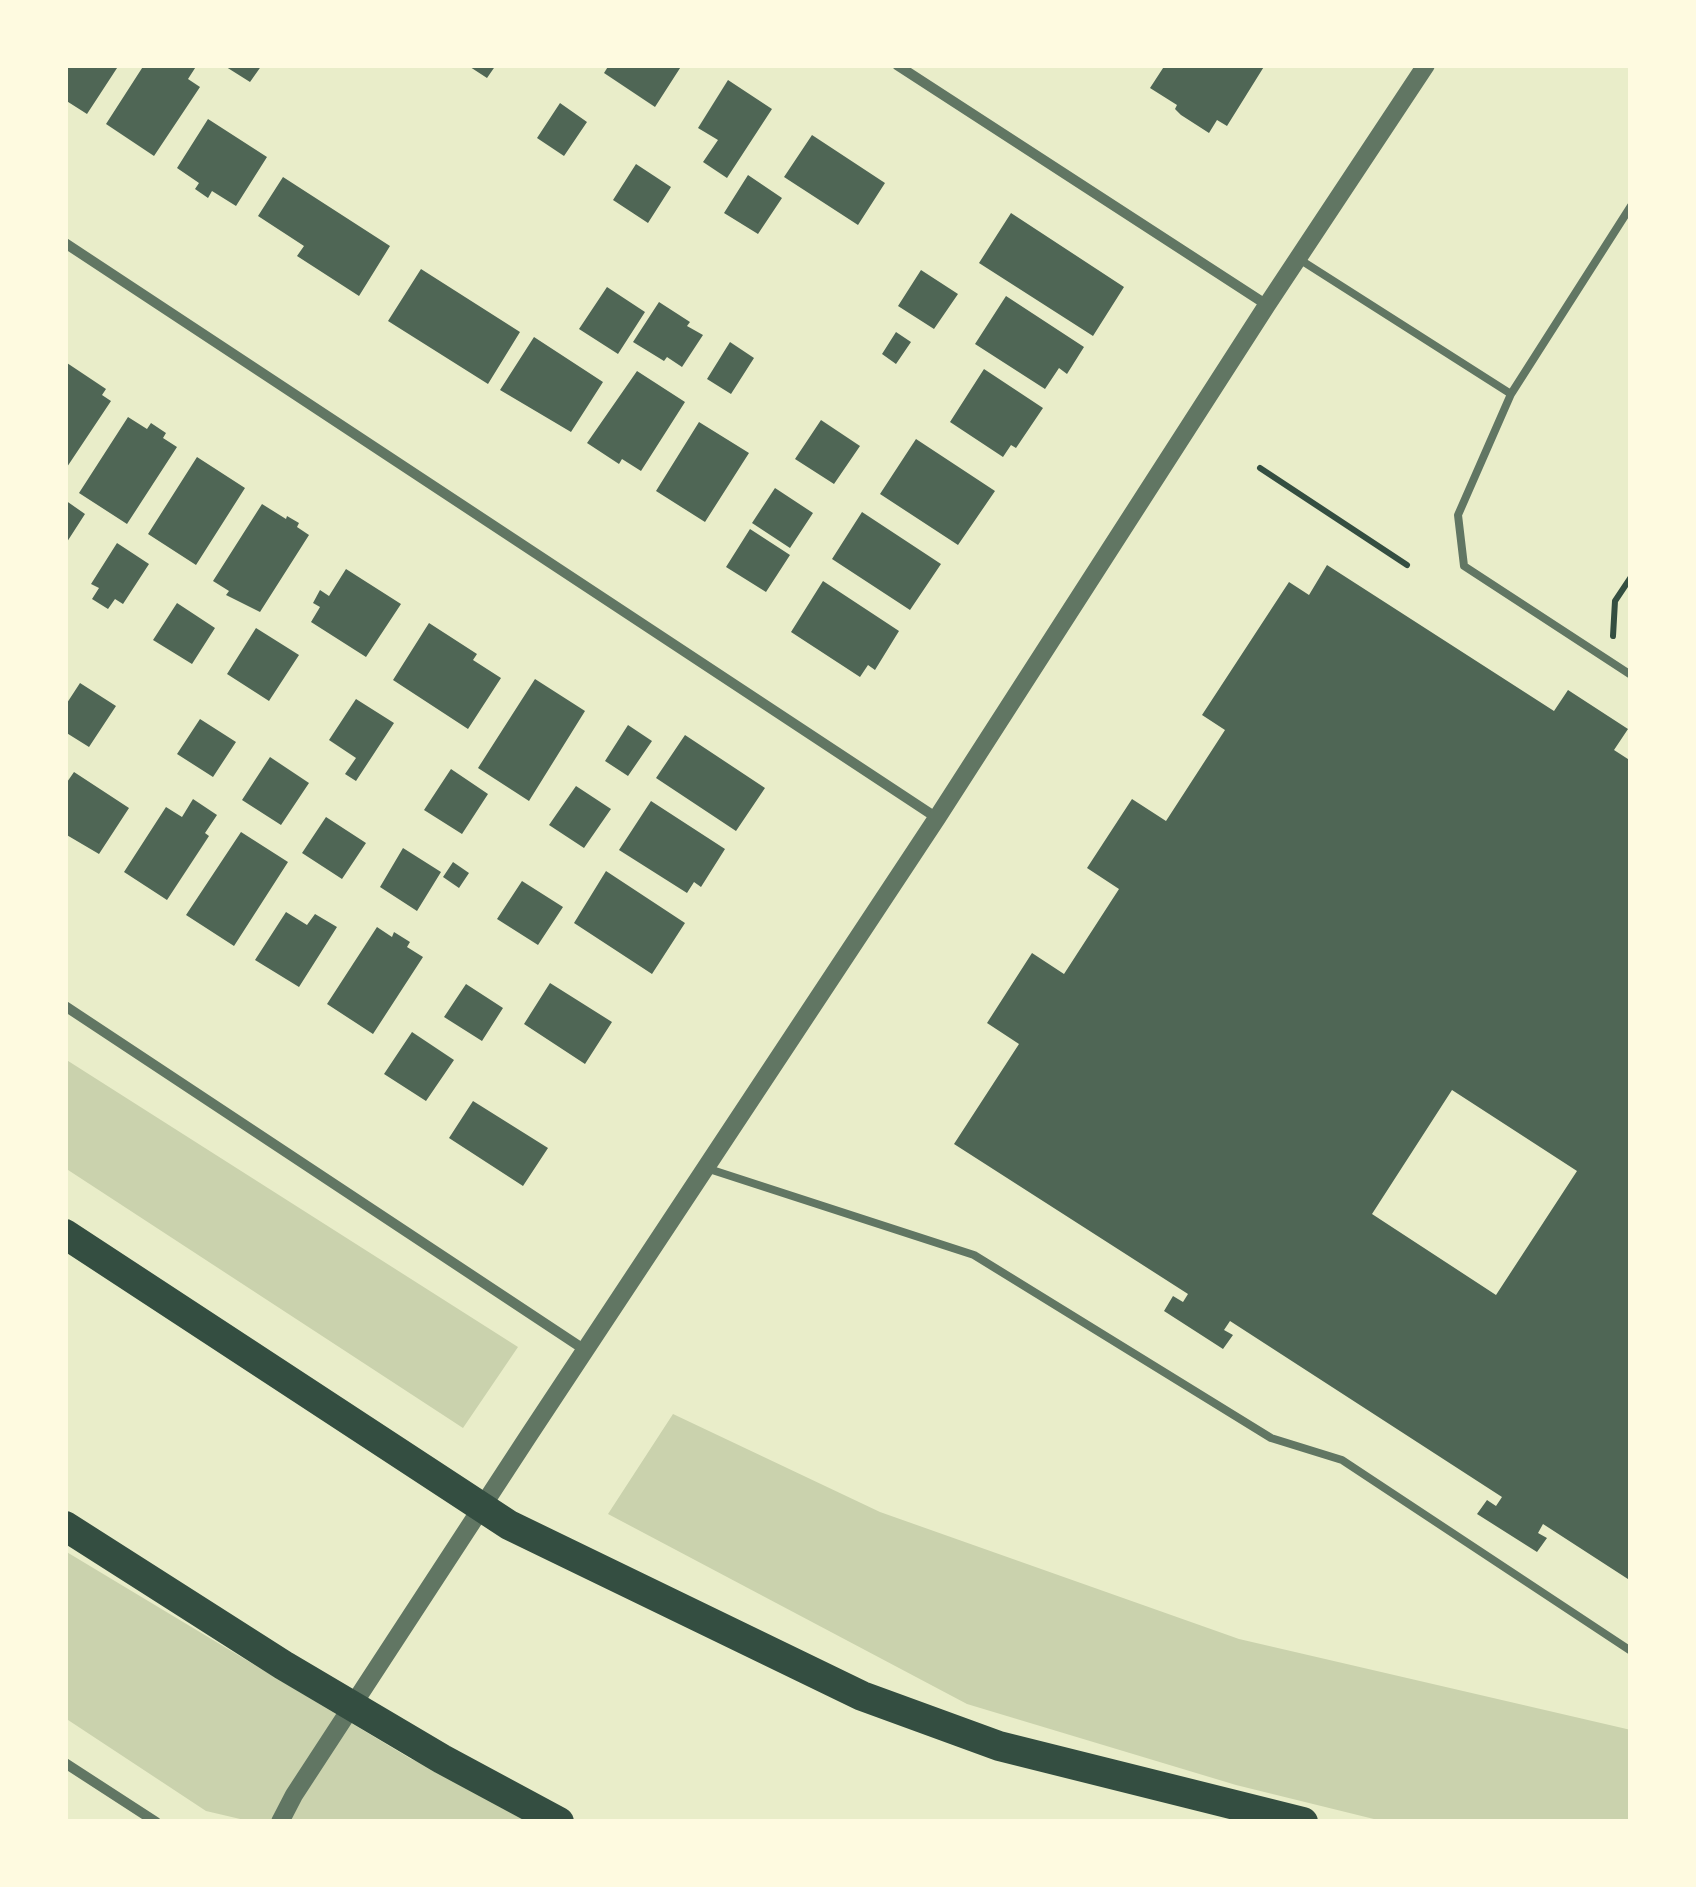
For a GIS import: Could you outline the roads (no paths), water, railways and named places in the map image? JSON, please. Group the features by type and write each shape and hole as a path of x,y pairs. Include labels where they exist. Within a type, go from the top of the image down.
{"highway":[{"path":"65,1234 510,1525 862,1696 998,1746 1303,1822"},
{"path":"65,1526 283,1665 442,1759 559,1822"}],"street":[{"path":"897,65 1267,305"},
{"path":"280,1822 528,1434 937,818 1426,65"},
{"path":"65,243 937,818"},
{"path":"65,1006 586,1350"},
{"path":"65,1762 156,1822"}],"lane":[{"path":"1631,206 1510,394 1458,515 1464,566 1631,675"},
{"path":"1299,259 1510,394"},
{"path":"706,1168 974,1256 1270,1438 1342,1460 1631,1652"}]}
